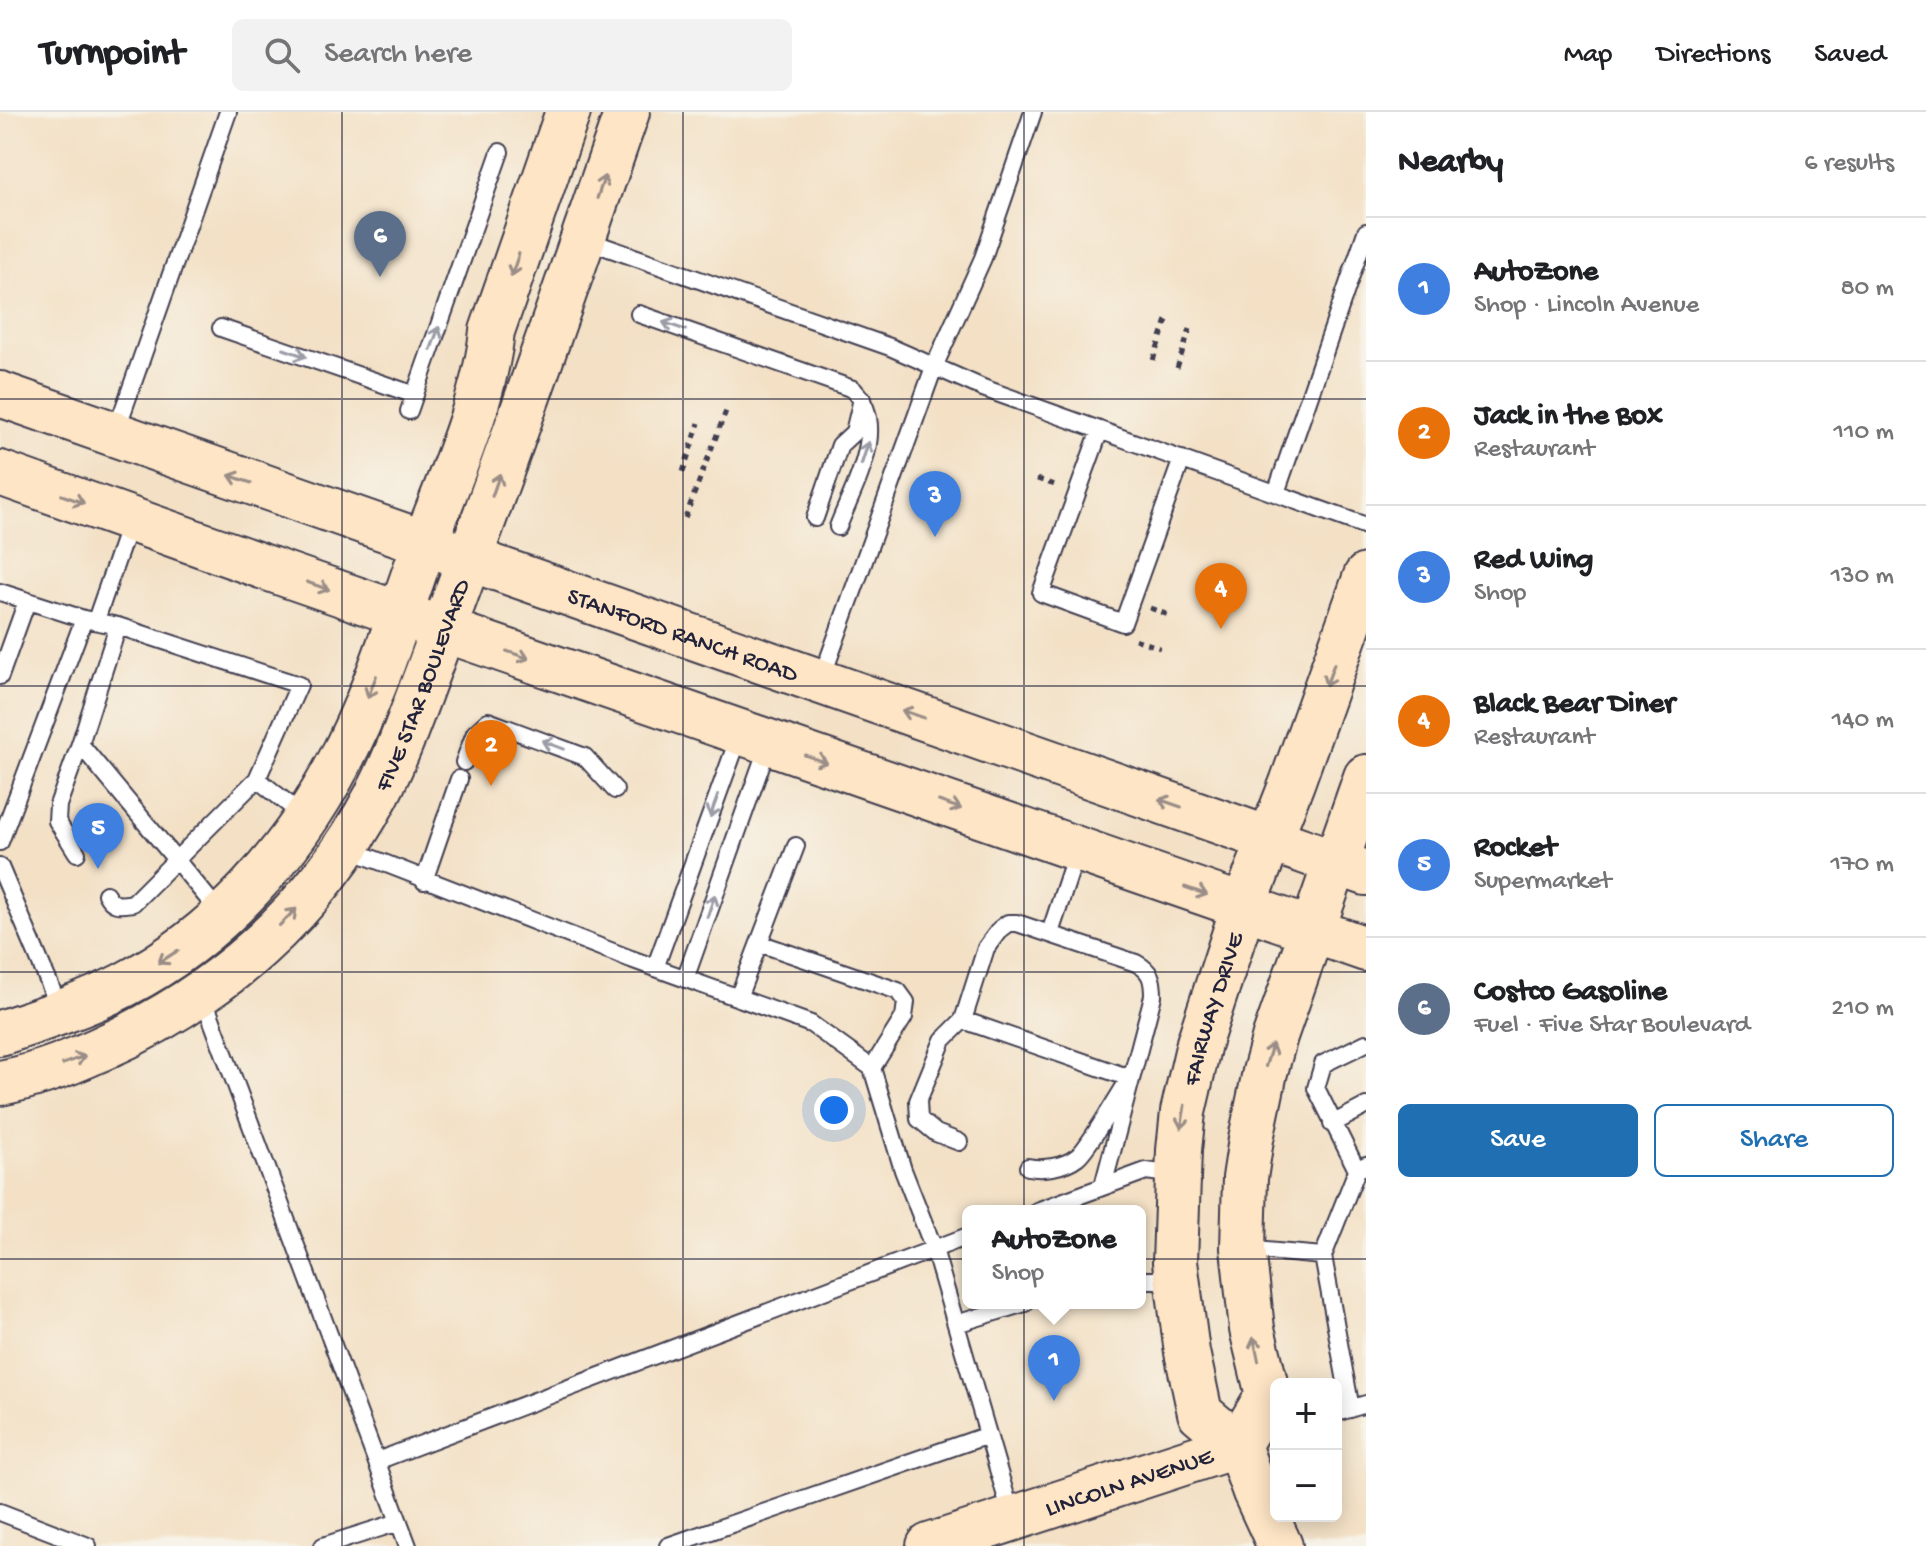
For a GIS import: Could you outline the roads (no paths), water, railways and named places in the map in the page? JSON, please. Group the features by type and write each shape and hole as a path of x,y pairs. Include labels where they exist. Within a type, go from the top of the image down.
{"street":[{"name":"FIVE STAR BOULEVARD","path":"0,1033 61,1013 126,985 185,946 263,876 307,819 340,762 399,614 488,368 492,331 568,112"},
{"name":"FIVE STAR BOULEVARD","path":"0,1083 78,1059 146,1029 202,994 254,951 297,908 345,848 377,796 399,749 627,112"},
{"path":"531,219 583,239"},
{"name":"STANFORD RANCH ROAD","path":"0,394 1351,868"},
{"path":"0,473 1366,949"},
{"name":"FAIRWAY DRIVE","path":"1251,1441 1200,1413 1187,1352 1159,1280 1175,1242 1183,1112 1199,1043 1243,908 1366,576"},
{"path":"1280,1546 1255,1492 1251,1441 1268,1395 1252,1329 1243,1248 1245,1178 1258,1101 1275,1036 1312,931 1351,868 1366,777"},
{"path":"202,994 202,967 240,922 263,876"},
{"name":"LINCOLN AVENUE","path":"929,1546 1251,1441"}],"lane":[{"path":"115,435 228,112"},
{"path":"821,681 934,367 983,258 1033,112"},
{"path":"221,328 412,403 500,152"},
{"path":"1276,493 1366,232"},
{"path":"583,239 890,347 983,388 1366,526"},
{"path":"639,314 853,389 863,398 870,424 869,445 838,527"},
{"path":"815,518 840,445 854,432 863,398"},
{"path":"1100,430 1041,593 1123,623 1182,459"},
{"path":"1,837 130,520"},
{"path":"0,592 118,626 299,685 257,779 133,903 119,906 110,902 106,894"},
{"path":"0,676 27,601"},
{"path":"77,853 57,821 58,805 118,626"},
{"path":"464,762 475,733 488,721 585,757 615,790"},
{"path":"655,968 754,738"},
{"path":"685,979 754,738"},
{"path":"80,744 222,915"},
{"path":"257,779 307,819"},
{"path":"424,881 459,779"},
{"path":"738,998 796,846"},
{"path":"345,848 424,881 811,1024 872,1068 903,1170 934,1249 1012,1519"},
{"path":"1050,933 1077,850"},
{"path":"2,874 61,1013"},
{"path":"959,1142 936,1133 919,1119 918,1101 943,1040 963,1020 986,948 1000,929 1008,923 1017,923 1136,963 1145,967 1151,975 1153,996 1103,1186"},
{"path":"759,943 898,991 906,1002 904,1017 872,1068"},
{"path":"202,994 408,1546"},
{"path":"963,1020 1130,1078"},
{"path":"1351,1409 1323,1256 1362,1168 1332,1124 1316,1088 1323,1064 1366,1043"},
{"path":"1028,1167 1050,1167 1078,1157 1130,1078"},
{"path":"1332,1124 1366,1106"},
{"path":"1053,1205 1146,1171 1177,1175"},
{"path":"377,1461 962,1238"},
{"path":"1243,1248 1323,1256"},
{"path":"956,1324 1005,1309"},
{"path":"668,1546 988,1435"},
{"path":"0,1512 88,1546"},
{"path":"323,1546 399,1522"}],"place":[{"name":"Costco Gasoline","path":"380,277"},
{"name":"Red Wing","path":"935,537"},
{"name":"Black Bear Diner","path":"1221,629"},
{"name":"Jack in the Box","path":"491,786"},
{"name":"Rocket","path":"98,869"},
{"name":"AutoZone","path":"1054,1401"}]}
